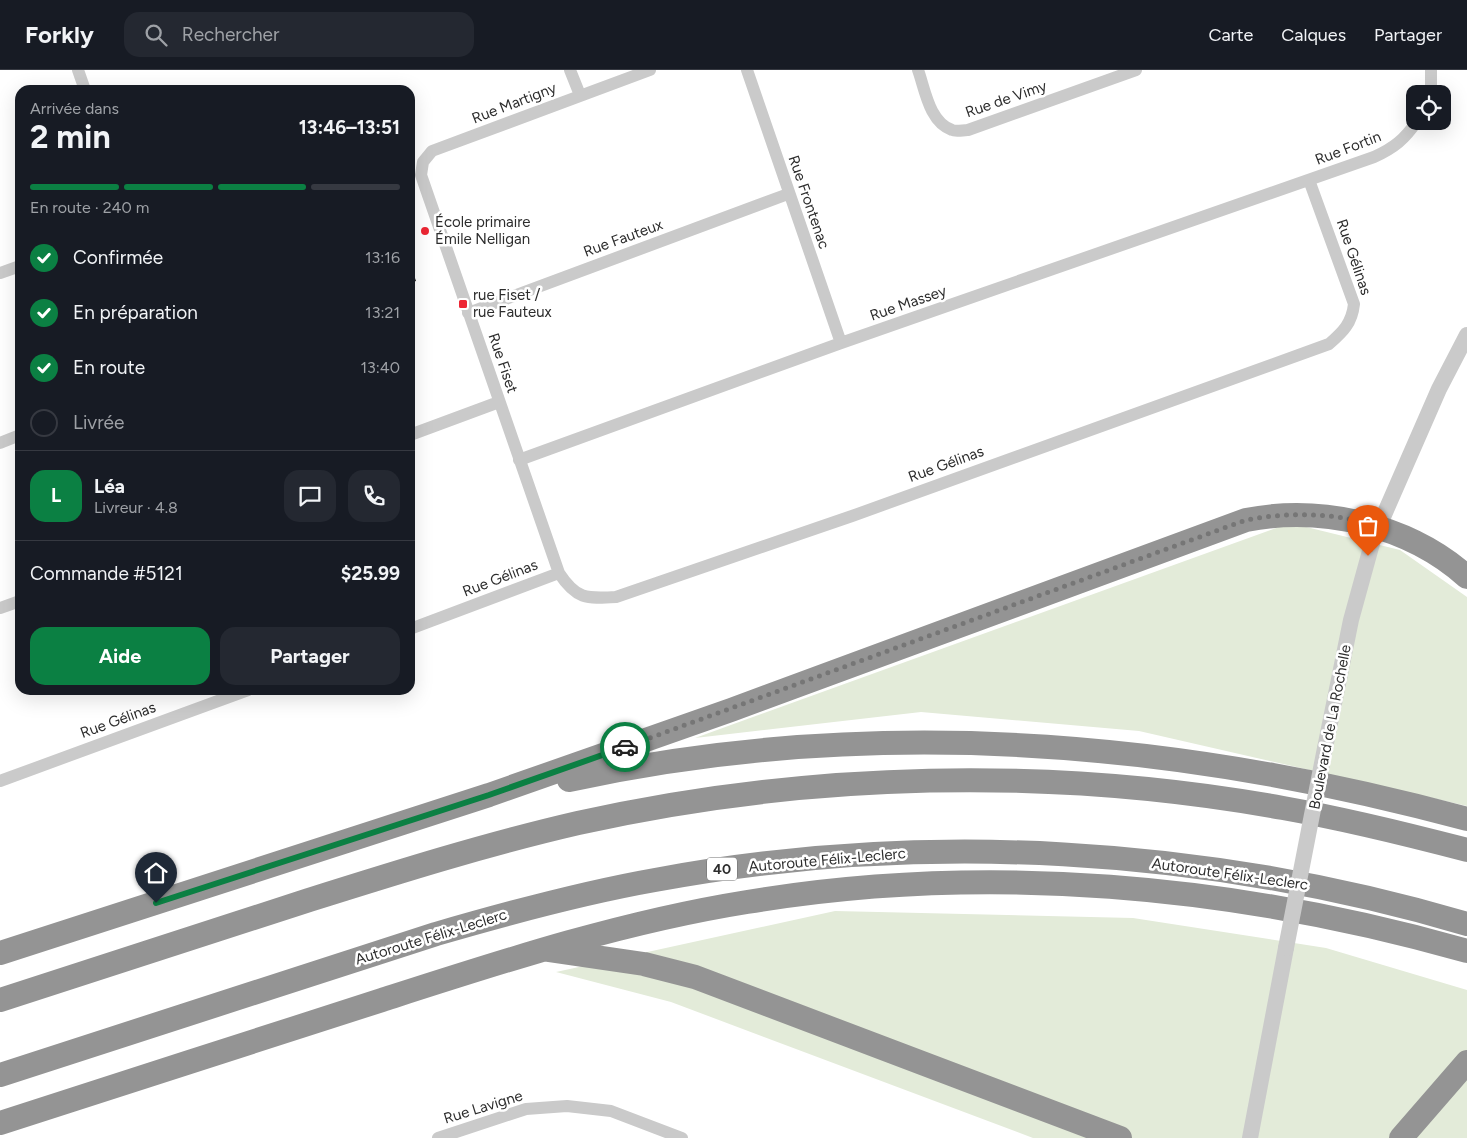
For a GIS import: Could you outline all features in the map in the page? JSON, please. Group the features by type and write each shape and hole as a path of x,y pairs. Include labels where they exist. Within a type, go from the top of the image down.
{"highway":[{"path":"0,953 489,795 739,707 1238,523 1268,516 1295,515 1352,520 1378,527 1405,538 1439,556 1467,577"},
{"path":"489,795 662,763 769,750 898,742 981,742 1106,750 1196,762 1349,790 1467,819"},
{"path":"0,1000 474,849 620,814 766,792 881,783 956,781 1033,782 1139,789 1290,809 1394,831 1467,850"},
{"name":"Autoroute Félix-Leclerc","path":"0,1075 504,914 585,894 658,879 788,861 879,854 954,852 1066,855 1140,861 1229,872 1320,888 1403,906 1467,924"},
{"path":"0,1123 542,949 661,918 781,897 907,886 998,883 1120,887 1214,898 1345,921 1467,951"},
{"path":"542,949 644,964 695,977 1120,1138"},
{"path":"1401,1138 1467,1062"}],"street":[{"path":"78,70 82,85"},
{"path":"570,70 580,95"},
{"name":"Rue Martigny","path":"423,162 432,151 650,70"},
{"name":"Rue Frontenac","path":"747,70 841,344"},
{"name":"Rue de Vimy","path":"918,70 932,113 952,130 968,130 1136,70"},
{"path":"1431,70 1431,85"},
{"name":"Rue Fortin","path":"1309,180 1392,149 1404,140 1411,130"},
{"name":"Rue Fiset","path":"423,162 421,175 558,573"},
{"name":"Rue Massey","path":"519,460 841,344 1309,180"},
{"name":"Rue Gélinas","path":"415,627 558,573 569,589 590,598 616,597 852,516 1329,344 1342,334 1352,318 1354,304 1309,180"},
{"name":"Rue Fauteux","path":"468,313 788,194"},
{"path":"0,273 15,268"},
{"name":"Boulevard de La Rochelle","path":"1250,1138 1325,748 1352,620 1368,556 1378,527 1442,383 1467,335"},
{"path":"415,433 499,402"},
{"path":"0,443 15,437"},
{"path":"0,608 15,603"},
{"name":"Rue Gélinas","path":"0,781 234,695"},
{"name":"Rue Lavigne","path":"438,1138 526,1109 567,1106 611,1111 682,1138"}],"green space":[{"path":"1290,523 1400,550 1467,597 1467,806 1139,731 921,712 695,738"},
{"path":"835,911 1133,918 1326,948 1467,990 1467,1138 1033,1138 671,1002 556,972"}],"way so far":[{"path":"625,747 731,710 1246,520 1268,516 1295,515 1352,520 1378,527 1368,556"}],"place":[{"name":"École primaire Émile Nelligan","path":"425,231"},
{"name":"rue Fiset / rue Fauteux","path":"463,304"}],"route":[{"path":"156,903 489,795 625,747"}]}
